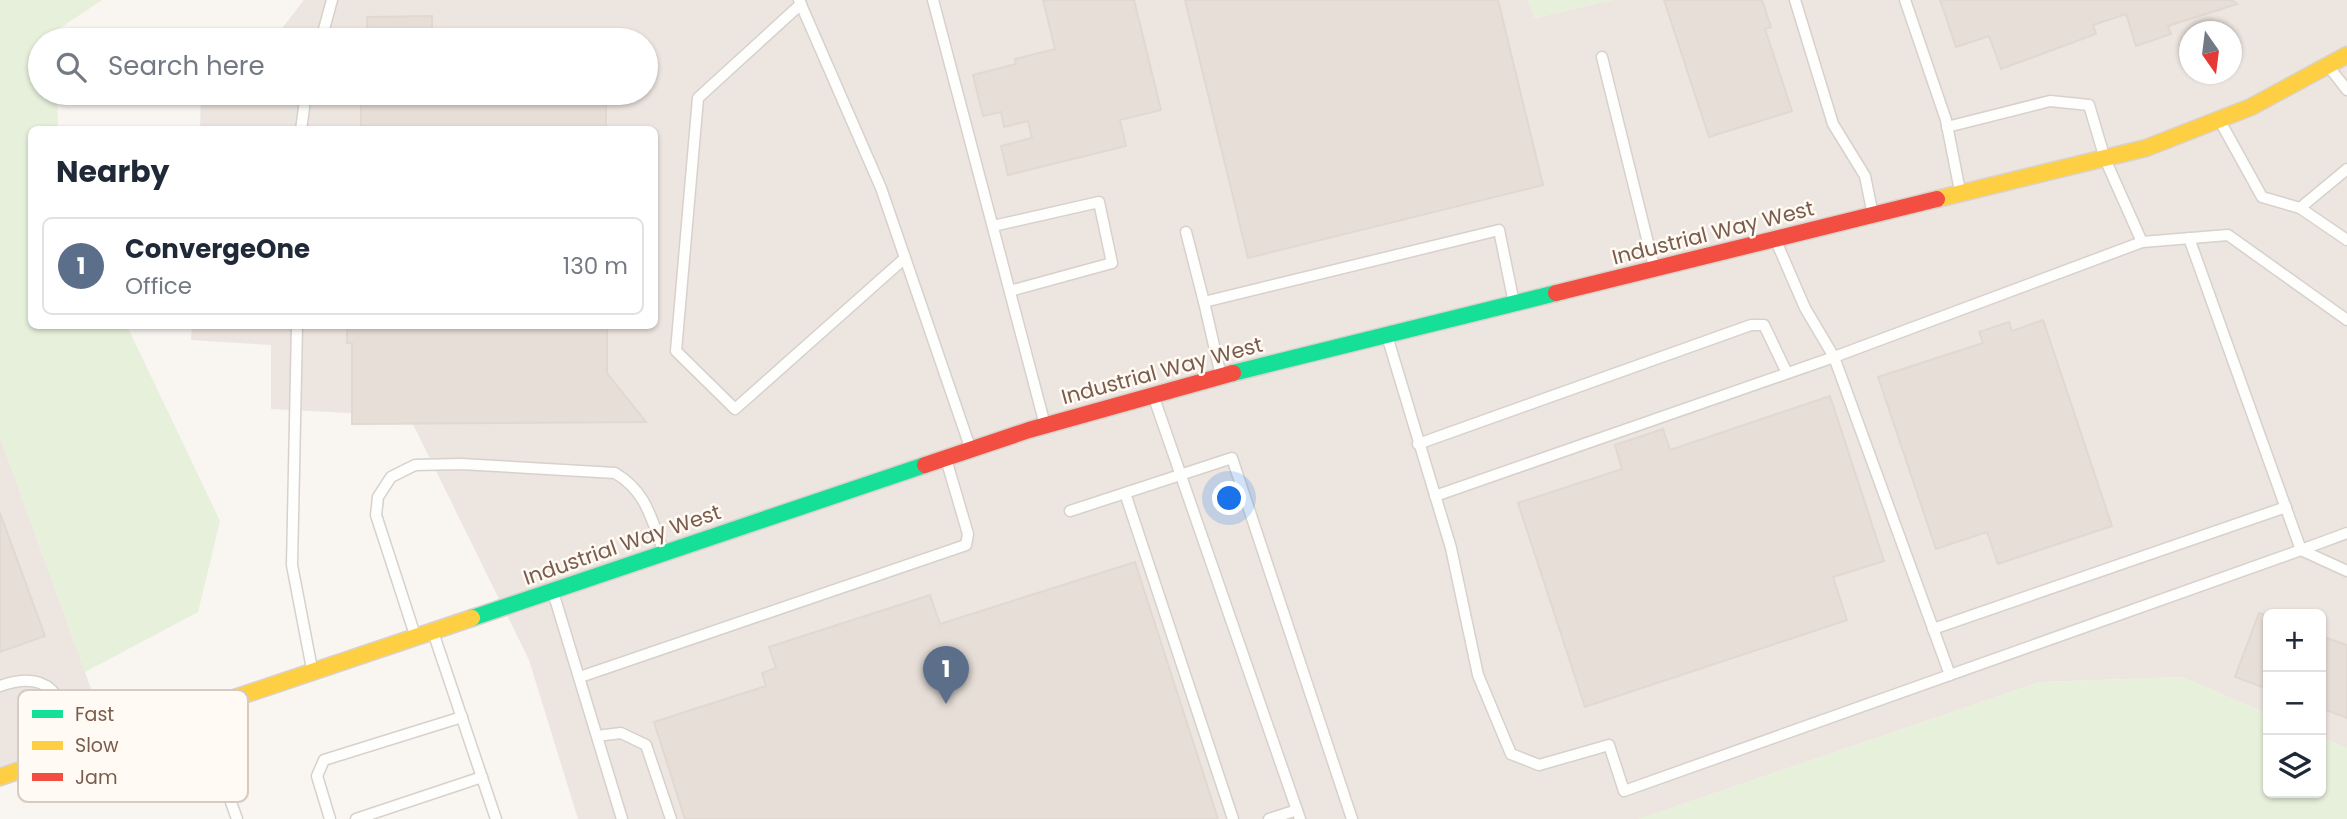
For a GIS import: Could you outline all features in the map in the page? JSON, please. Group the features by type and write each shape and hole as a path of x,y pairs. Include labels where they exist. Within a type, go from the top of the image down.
{"street":[{"name":"Industrial Way West","path":"248,695 946,458 1153,394 1387,334 2105,159 2220,121 2347,55"},
{"name":"Industrial Way West","path":"0,777 18,771"}],"lane":[{"path":"324,28 332,0"},
{"path":"933,0 1045,426"},
{"path":"1795,0 1833,124 1865,176 1873,216"},
{"path":"1905,0 1947,127 1961,194"},
{"path":"905,258 735,410 676,352 698,98 800,2 881,188 971,450"},
{"path":"1602,57 1655,269"},
{"path":"2329,66 2347,90"},
{"path":"1947,127 2050,101 2089,105 2105,159 2142,242"},
{"path":"301,126 303,105"},
{"path":"2220,121 2262,197 2300,208 2347,240"},
{"path":"2300,208 2347,169"},
{"path":"993,226 1098,201 1112,263 1010,291"},
{"path":"1204,302 1499,230 1514,303"},
{"path":"1186,232 1221,376"},
{"path":"1434,496 1834,357 2142,242 2228,235 2347,320"},
{"path":"2189,238 2301,550 2347,571"},
{"path":"1776,240 1805,308 1834,357 1950,675"},
{"path":"1418,444 1751,325 1764,326 1771,334 1787,373"},
{"path":"297,329 292,565 313,673"},
{"path":"1387,334 1451,548 1478,675 1511,754 1539,765 1609,745 1624,790 2347,533"},
{"path":"1153,394 1299,814 1269,819"},
{"path":"580,677 966,545 968,534 946,458"},
{"path":"1070,511 1232,458 1352,819"},
{"path":"416,637 376,515 378,497 391,477 415,465 461,464 615,473 634,484 665,553"},
{"path":"1125,493 1233,819"},
{"path":"1933,629 2286,507"},
{"path":"553,591 622,819"},
{"path":"433,632 496,819"},
{"path":"0,686 29,678 43,682 51,690"},
{"path":"330,819 317,776 324,760 462,717"},
{"path":"597,736 621,733 646,745 671,819"},
{"path":"356,819 482,777"},
{"path":"231,802 237,819"}],"shaded area":[{"path":"304,0 1528,0 1535,18 1612,0 2347,0 2347,748 2326,739 2326,609 2263,609 2263,712 2182,677 2040,682 1639,819 578,819 529,660 409,416 271,409 271,345 191,340 192,329 658,329 658,126 200,126 201,105 658,105 658,28 282,28"},
{"path":"0,437 91,690 18,690 18,765 0,771"}],"green space":[{"path":"0,0 102,0 60,28 28,28 28,105 57,105 58,126 28,126 28,329 128,329 220,521 198,612 85,672 0,437"},
{"path":"1528,0 1612,0 1535,18"},
{"path":"2182,677 2263,712 2263,798 2326,798 2326,739 2347,748 2347,819 1639,819 2040,682"}],"building":[{"path":"1043,0 1134,0 1161,110 1120,120 1126,146 1008,175 1001,146 1032,138 1028,121 1004,127 1001,112 983,116 973,75 1016,64 1015,59 1055,49"},
{"path":"1185,0 1498,0 1543,185 1248,258"},
{"path":"1664,0 1762,0 1771,27 1765,29 1792,111 1709,137"},
{"path":"1940,0 2232,0 2237,4 2179,21 2168,26 2171,34 2136,46 2126,14 2093,25 2096,34 2001,69 1989,36 1956,47"},
{"path":"432,16 432,28 367,28 367,17"},
{"path":"361,105 606,105 606,126 361,126"},
{"path":"2043,320 2112,526 1998,564 1987,532 1936,549 1878,377 1983,343 1979,332 2009,322 2012,331"},
{"path":"347,329 607,329 607,373 646,422 352,424 352,343 347,343"},
{"path":"1830,396 1884,561 1833,577 1847,620 1585,707 1518,503 1622,469 1615,445 1663,429 1670,450"},
{"path":"0,513 45,636 0,652"},
{"path":"1135,562 1218,819 685,819 654,722 766,686 762,673 776,668 769,647 930,595 940,624"},
{"path":"2259,613 2263,614 2263,687 2235,677"},
{"path":"2326,638 2347,645 2347,718 2326,710"}],"traffic: fast":[{"path":"1233,373 1556,293"},
{"path":"472,618 925,465"}],"traffic: slow":[{"path":"1937,199 2146,148 2251,107 2347,55"},
{"path":"248,693 472,618"},
{"path":"0,777 18,771"}],"traffic: jam":[{"path":"1556,293 1937,199"},
{"path":"925,465 1029,430 1233,373"}],"place":[{"name":"ConvergeOne","path":"946,704"}]}
